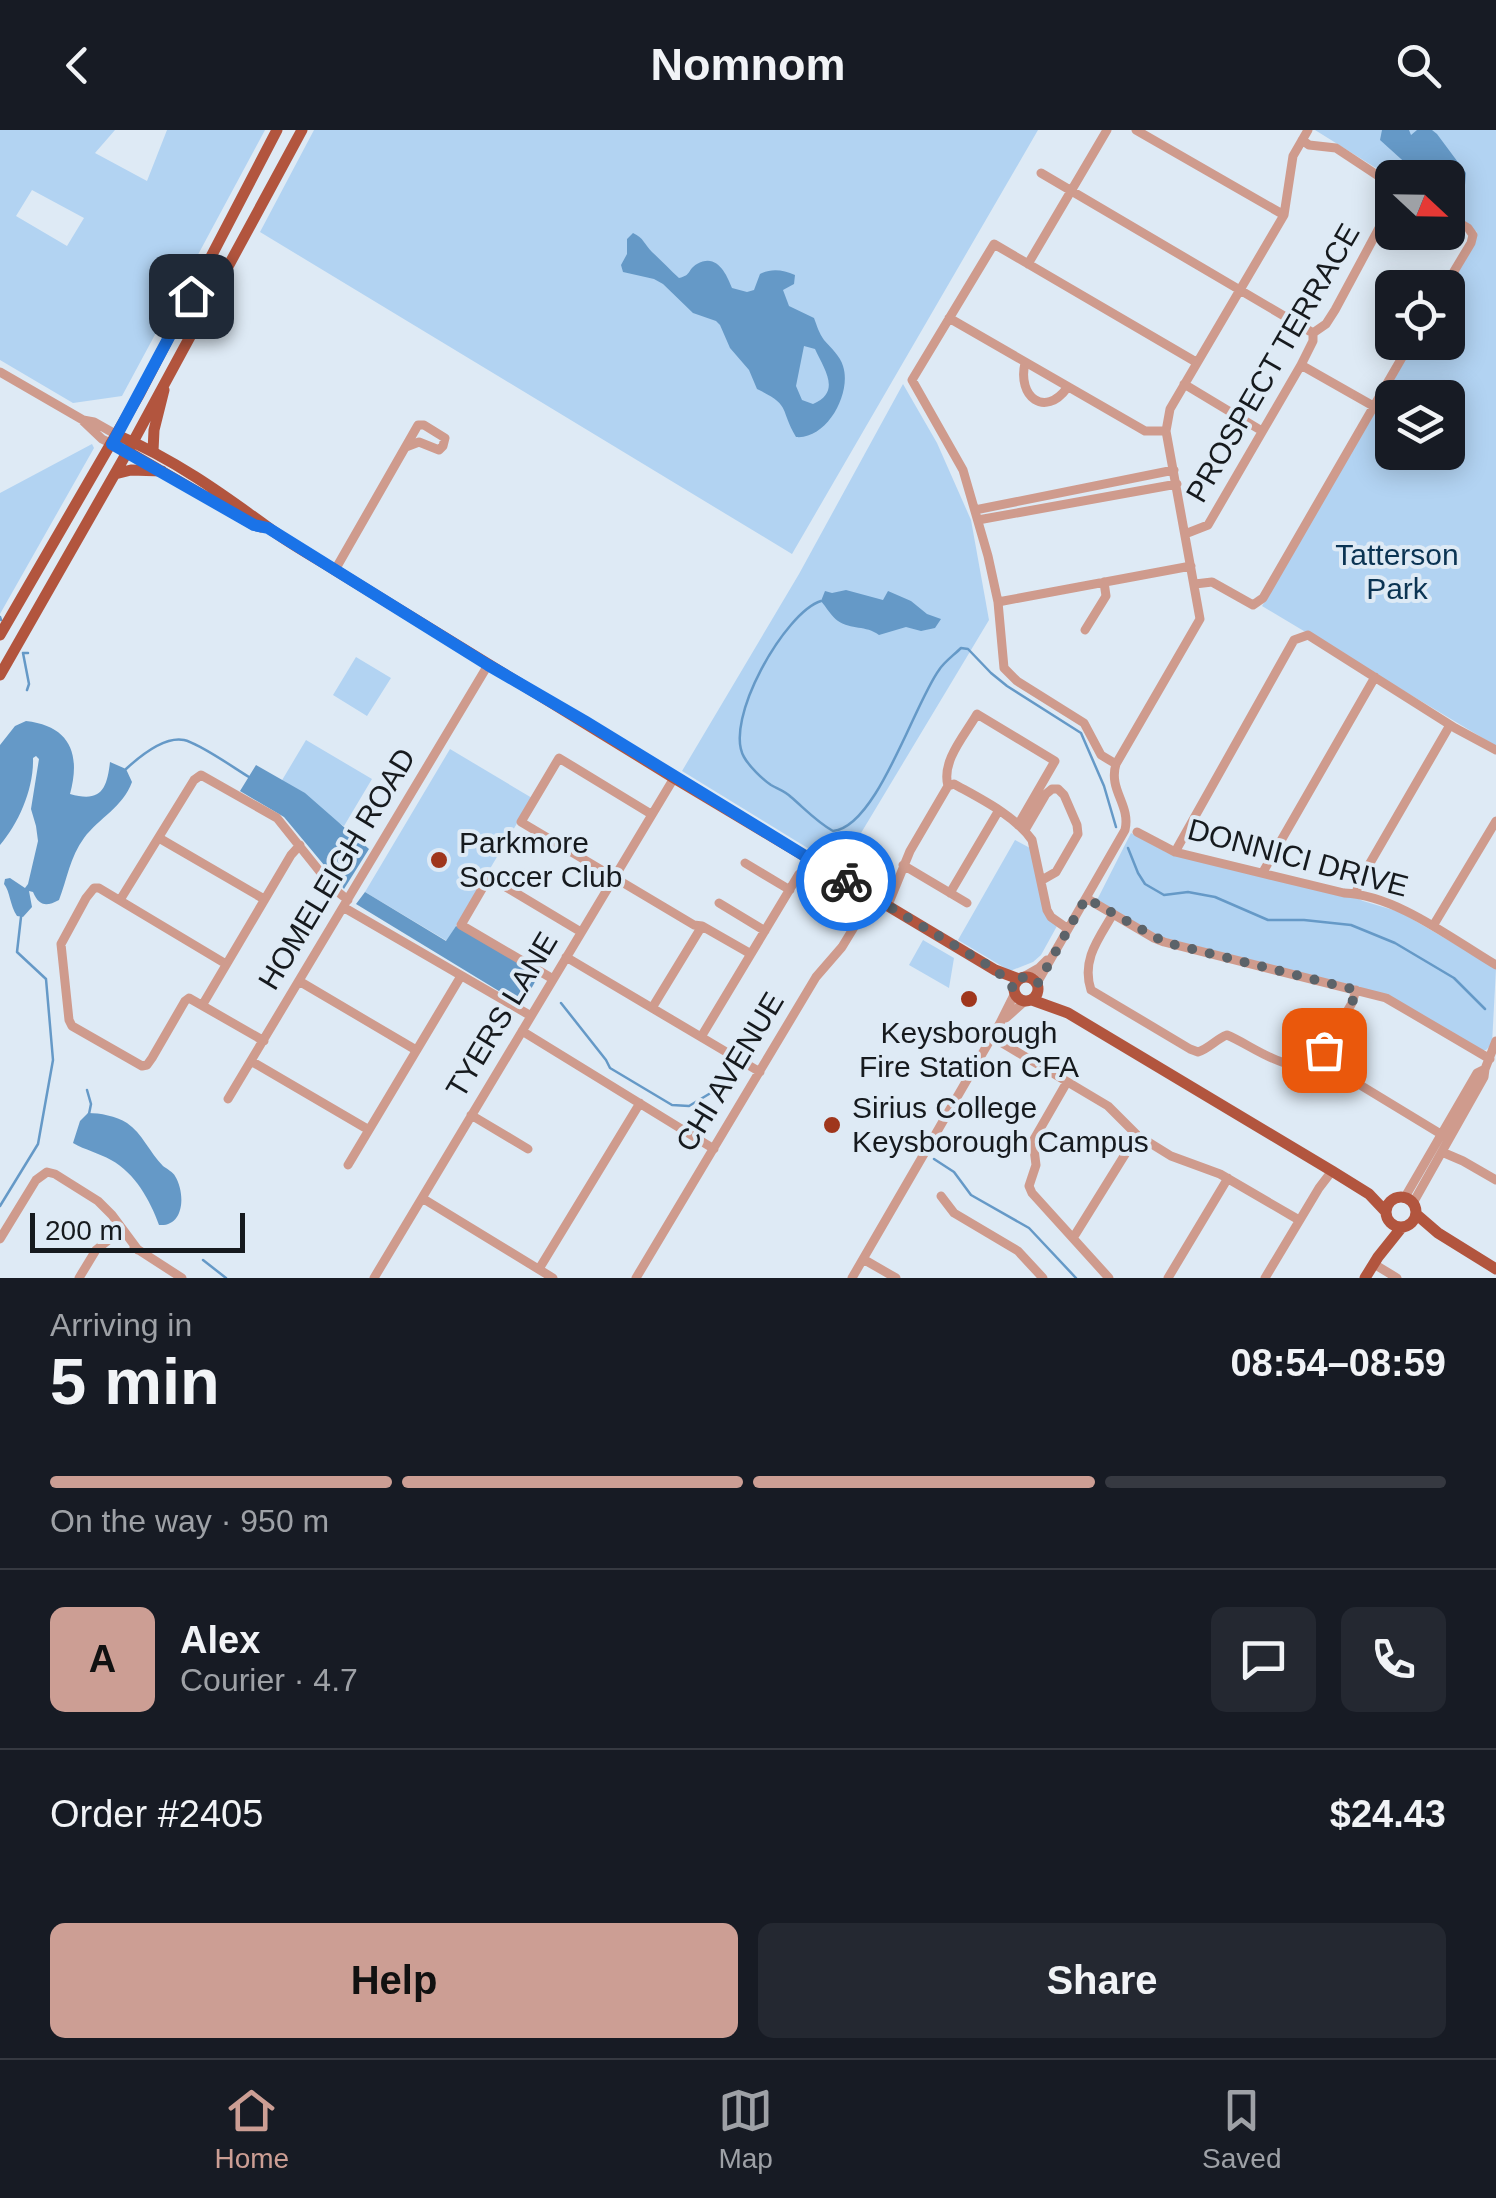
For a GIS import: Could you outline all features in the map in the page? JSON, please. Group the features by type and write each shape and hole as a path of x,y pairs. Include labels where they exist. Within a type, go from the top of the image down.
{"main road":[{"path":"0,635 114,439 277,130"},
{"path":"0,675 115,474 302,130"},
{"path":"153,451 166,381"},
{"path":"114,439 153,451 488,665 1496,1269"},
{"path":"130,446 162,471 254,525 268,528"},
{"path":"115,474 162,471"},
{"path":"1365,1278 1402,1212"}],"street":[{"path":"1028,264 1108,130"},
{"path":"1136,130 1284,215"},
{"path":"852,1278 1000,1023 1058,947 1127,824 1113,782 1116,764 1200,618 1166,430 1170,410 1284,215 1293,156 1305,135"},
{"path":"1305,135 1309,145 1336,148 1375,174"},
{"path":"1041,173 1313,332"},
{"path":"1455,270 1473,235 1465,226"},
{"name":"PROSPECT TERRACE","path":"1185,534 1208,525 1302,365 1314,341 1313,332 1326,324 1375,236"},
{"path":"1116,764 1102,756 1084,723 1017,681 1004,668 998,602 964,470 912,380 994,244 1196,362"},
{"path":"949,318 1144,431 1166,430"},
{"path":"1025,363 1023,384 1037,401 1057,399 1067,388"},
{"path":"1195,584 1212,582 1253,605 1263,598 1375,407 1302,365"},
{"path":"0,372 83,420 94,422 114,439"},
{"path":"1184,384 1262,431"},
{"path":"335,570 406,447"},
{"path":"977,515 1174,470"},
{"path":"977,515 1177,484"},
{"path":"998,602 1192,566"},
{"path":"1085,630 1106,596 1104,582"},
{"path":"1175,852 1294,640 1308,635 1496,750"},
{"name":"HOMELEIGH ROAD","path":"228,1099 488,665"},
{"path":"1263,872 1374,677"},
{"path":"948,786 946,766 977,714 1055,761 1021,828"},
{"path":"1356,894 1359,882 1450,725"},
{"path":"651,814 559,758 521,822 694,925 751,954"},
{"path":"120,900 196,777 202,775 277,818 346,904 531,1016"},
{"name":"TYERS LANE","path":"378,1277 674,778"},
{"path":"888,905 903,865 948,786 954,784 999,810 1032,840 1047,910 1068,928"},
{"path":"1021,828 1052,789 1064,794 1078,834 1056,872 1042,880"},
{"path":"950,893 999,810"},
{"path":"1434,926 1496,821"},
{"name":"DONNICI DRIVE","path":"1138,832 1175,852 1356,894 1412,913 1496,965"},
{"path":"160,838 264,899"},
{"path":"203,1004 300,845"},
{"path":"746,863 790,890"},
{"path":"903,865 967,904"},
{"path":"701,1037 800,874"},
{"path":"553,979 461,924 490,878 581,932"},
{"path":"226,964 100,888 92,889 61,944 68,1020 142,1066 152,1058 189,998 264,1041"},
{"name":"CHI AVENUE","path":"636,1278 816,977 842,947 873,896"},
{"path":"1086,898 1164,942 1386,998 1487,1064 1496,1076"},
{"path":"719,903 765,931"},
{"path":"1113,914 1089,959 1091,990 1198,1052 1227,1035 1282,1062 1312,1064 1319,1060 1356,990"},
{"path":"652,1008 702,926"},
{"path":"566,957 760,1072"},
{"path":"348,1165 461,976"},
{"path":"299,981 416,1050"},
{"path":"522,1032 714,1149"},
{"path":"992,1038 1108,1106 1137,1135 1171,1156 1228,1178 1299,1220"},
{"path":"1402,1212 1445,1143 1496,1041"},
{"path":"1319,1060 1496,1180"},
{"path":"251,1061 368,1130"},
{"path":"1068,1082 1034,1137 1036,1168 1028,1182 1029,1189 1109,1278"},
{"path":"539,1269 640,1103"},
{"path":"472,1115 528,1149"},
{"path":"1073,1238 1137,1135"},
{"path":"1009,1138 1033,1147"},
{"path":"1402,1212 1445,1143"},
{"path":"1265,1278 1330,1170"},
{"path":"0,1239 34,1186 44,1178 60,1179 98,1201 138,1250 182,1278"},
{"path":"1168,1278 1228,1178"},
{"path":"941,1196 954,1212 1018,1251 1043,1278"},
{"path":"422,1198 553,1278"},
{"path":"78,1278 93,1254 120,1231"},
{"path":"863,1259 896,1278"},
{"path":"1376,1261 1397,1278"}],"green space":[{"path":"0,130 115,130 95,153 147,181 167,130 265,130 122,396 73,403 0,360","holes":["32,190 84,218 67,246 16,216"]},
{"path":"314,130 1038,130 792,554 260,232"},
{"name":"Tatterson Park","path":"1315,130 1496,130 1496,746 1262,606 1375,410 1375,470 1465,470 1465,380 1393,380 1404,360 1465,360 1465,270 1455,270 1477,232 1465,224 1465,160 1375,160 1375,167"},
{"path":"903,384 937,443 971,520 989,620 840,868 682,771 799,574"},
{"path":"92,444 94,448 0,614 0,493"},
{"path":"356,657 391,678 367,716 333,695"},
{"path":"306,740 372,779 344,826 278,787"},
{"name":"Parkmore Soccer Club","path":"450,749 532,798 447,941 365,892"},
{"path":"1131,833 1166,852 1355,897 1400,912 1496,968 1492,1044 1481,1050 1385,995 1157,936 1097,900"},
{"path":"1015,840 1030,848 1049,919 1057,926 1041,955 1010,971 958,940"},
{"path":"923,940 954,958 949,988 909,965"}],"shaded area":[{"path":"1382,130 1409,130 1411,135 1417,130 1432,130 1456,160 1402,160 1380,140"},
{"path":"633,233 639,237 679,278 704,261 716,263 732,288 747,292 754,290 764,272 778,270 795,275 794,284 783,290 789,306 814,318 843,366 844,389 827,423 807,436 796,437 780,404 757,389 716,321 693,313 654,279 623,272 627,239","holes":["804,346 815,349 829,387 822,399 813,404 802,400 796,386"]},
{"path":"846,590 883,600 888,591 941,619 935,628 921,631 906,627 879,635 848,626 836,619 821,601 825,591"},
{"path":"26,721 53,729 69,744 74,766 70,794 89,797 100,792 110,762 126,769 132,782 123,798 79,845 59,900 43,904 29,891 32,907 23,917 17,916 4,884 10,878 25,888 28,884 38,841 31,809 39,759 33,758 24,804 0,845 0,745 15,726"},
{"path":"256,765 305,793 369,849 344,889 284,817 240,791"},
{"path":"365,892 446,941 456,926 536,973 522,1005 356,904"},
{"path":"88,1113 108,1115 127,1123 174,1175 181,1200 174,1221 159,1225 146,1197 127,1172 111,1160 73,1143 80,1121"}],"waterway":[{"path":"821,601 806,609 775,646 742,719 740,740 744,757 767,782 833,831 849,824 879,787 939,670 961,648 968,649 1007,686 1081,733 1104,786 1116,827"},
{"path":"27,690 23,653 28,653"},
{"path":"126,769 160,744 184,740 249,777"},
{"path":"1128,848 1145,884 1164,895 1188,892 1215,897 1268,920 1351,925 1395,943 1454,978 1485,1009"},
{"path":"0,1206 38,1144 53,1060 46,979 17,952 21,917"},
{"path":"561,1003 610,1068 672,1105 689,1106 729,1082"},
{"path":"87,1090 89,1114"},
{"path":"934,1159 954,1172 971,1195 1029,1228 1076,1278"},
{"path":"203,1260 226,1278"}],"way so far":[{"path":"846,881 996,970 1014,989 1025,976 1038,983 1086,898 1164,942 1356,990 1324,1050"}],"place":[{"name":"Parkmore Soccer Club","path":"439,860"},
{"name":"Keysborough Fire Station CFA","path":"969,999"},
{"name":"Sirius College Keysborough Campus","path":"832,1125"}],"route":[{"path":"191,296 112,444 254,525 268,528 846,881"}]}
